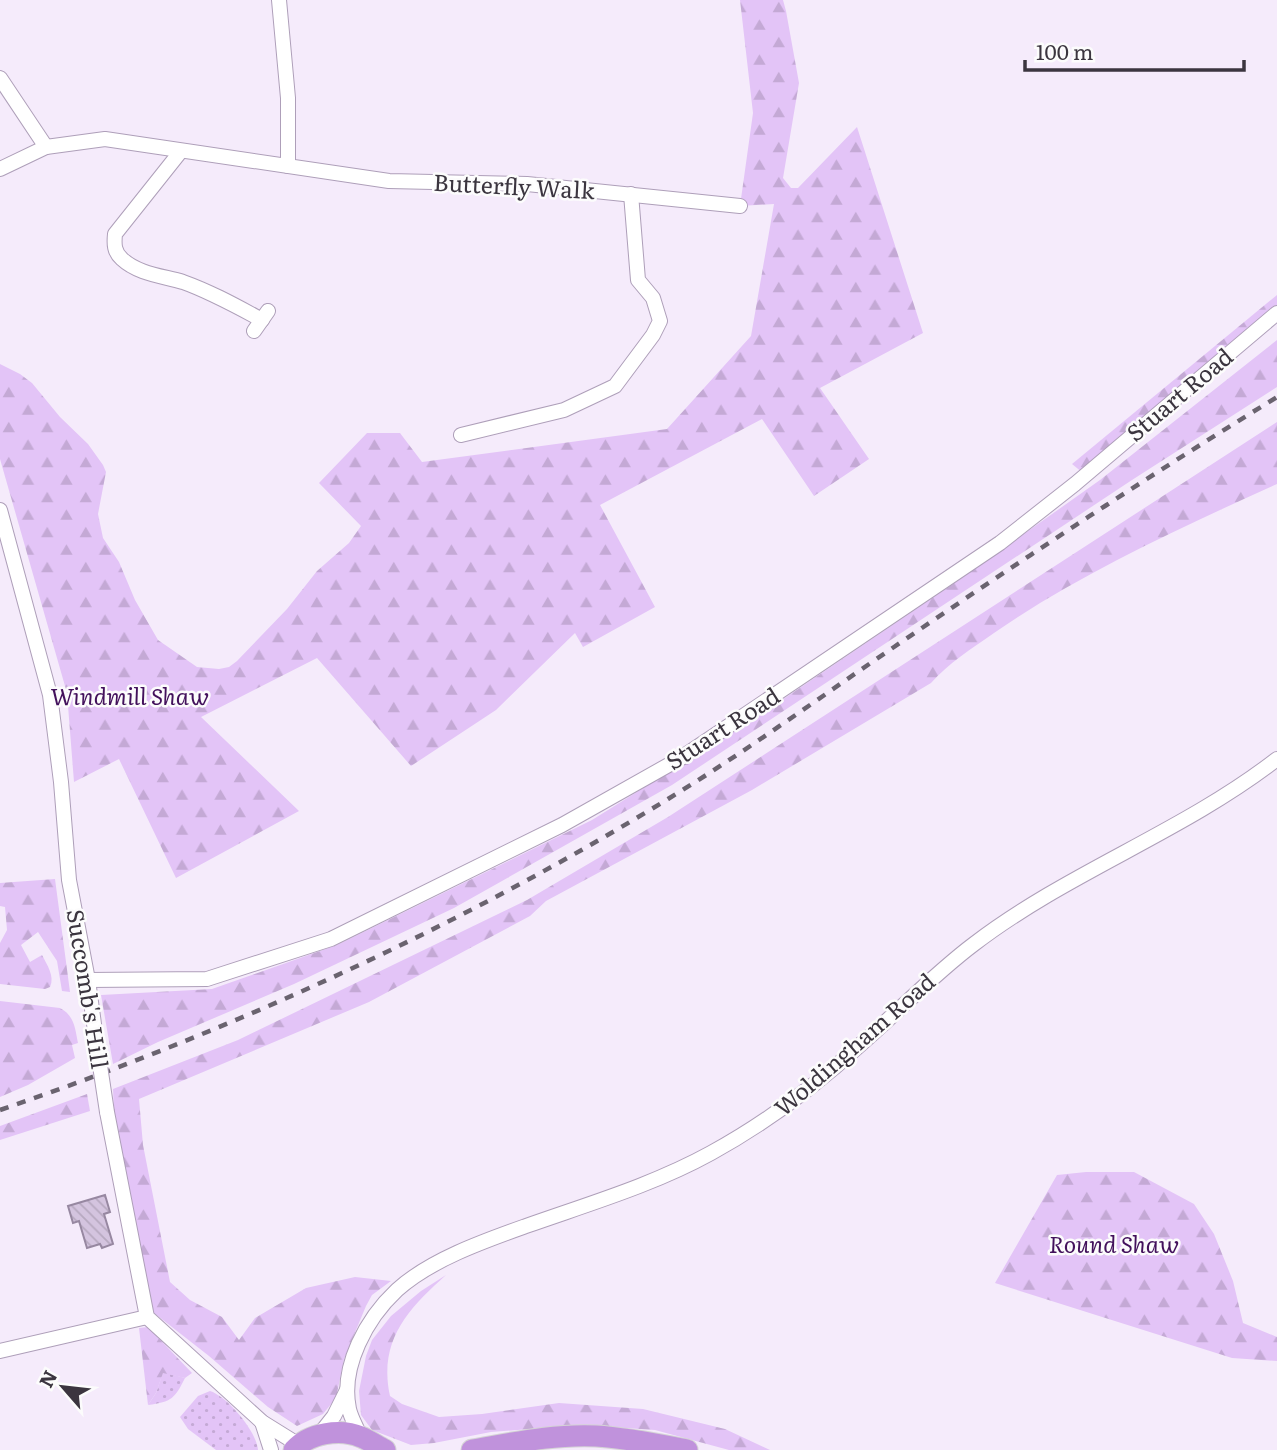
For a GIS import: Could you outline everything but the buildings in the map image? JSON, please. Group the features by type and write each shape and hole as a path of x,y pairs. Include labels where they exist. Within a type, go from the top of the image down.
{"highway":[{"path":"296,1447 319,1435 340,1433 360,1436 385,1450"},
{"path":"472,1450 527,1440 593,1436 636,1440 687,1450"}],"street":[{"path":"279,0 288,99 288,166"},
{"path":"0,78 46,147"},
{"name":"Butterfly Walk","path":"0,169 46,147 105,139 389,181 527,184 740,206"},
{"path":"181,151 115,234 114,248 122,259 140,270 225,299 262,321"},
{"path":"461,435 564,410 615,386 653,335 660,321 653,298 638,280 631,194"},
{"name":"Stuart Road","path":"88,980 207,979 331,939 562,824 681,758 1000,543 1075,484 1277,313"},
{"name":"Succomb's Hill","path":"0,510 50,695 69,880 88,980 107,1112 147,1317"},
{"name":"Woldingham Road","path":"319,1435 334,1416 348,1388 359,1342 373,1318 398,1289 459,1252 684,1167 748,1133 803,1094 974,944 1030,905 1213,805 1277,759"},
{"path":"0,1351 147,1317 262,1422 296,1447"},
{"name":"Woldingham Road","path":"348,1388 349,1409 360,1436"},
{"path":"262,1422 271,1450"}],"green space":[{"name":"Windmill Shaw","path":"740,0 783,0 786,11 799,83 783,178 791,188 798,188 857,127 923,333 820,388 869,459 814,496 762,419 600,505 655,607 583,647 575,633 496,710 411,766 317,658 201,717 299,811 176,878 119,759 74,782 67,693 0,459 0,364 32,383 60,417 88,444 103,465 106,472 98,514 103,538 119,562 135,600 158,640 197,667 229,667 287,609 317,571 349,543 361,526 319,483 367,433 400,433 422,462 667,429 751,336 774,204 740,206 753,113"},
{"path":"1277,295 1277,321 1083,473 1072,464"},
{"path":"1277,340 1277,387 672,785 454,908 294,984 113,1064 101,995 212,989 337,945 592,820 757,717 959,580 1100,480"},
{"path":"1277,422 1277,484 1168,534 1061,591 969,651 931,683 752,790 546,901 530,916 369,1002 139,1099 143,1145 170,1282 190,1300 222,1317 239,1340 255,1318 306,1288 355,1277 391,1281 372,1295 366,1306 344,1359 336,1398 323,1414 297,1426 268,1407 154,1313 131,1206 114,1111 113,1089 238,1040 527,900 668,817"},
{"path":"55,879 70,992 62,991 57,961 38,932 21,945 30,962 42,955 51,975 50,987 45,989 0,984 0,943 7,930 5,907 0,906 0,883"},
{"path":"0,1001 60,1008 71,1019 78,1043 72,1045 75,1058 28,1085 0,1097"},
{"path":"87,1094 90,1111 0,1140 0,1126"},
{"name":"Round Shaw","path":"1134,1172 1194,1204 1214,1234 1233,1281 1243,1323 1277,1337 1277,1361 1232,1358 995,1283 1057,1175"},
{"path":"446,1275 408,1314 392,1343 387,1376 390,1396 402,1404 439,1417 559,1403 643,1409 725,1429 770,1450 729,1450 655,1430 580,1425 491,1432 411,1445 372,1430 361,1415 359,1391 372,1340 391,1316 421,1291"},
{"path":"148,1327 192,1373 185,1378 163,1373 156,1393 148,1405 139,1328"},
{"path":"163,1372 185,1378 172,1398 148,1405 156,1393"},
{"path":"210,1391 225,1400 240,1416 252,1434 258,1450 216,1450 188,1429 180,1417 198,1396"}],"railway":[{"path":"0,1110 258,1011 426,933 589,846 725,763 1036,551 1277,397"}]}
